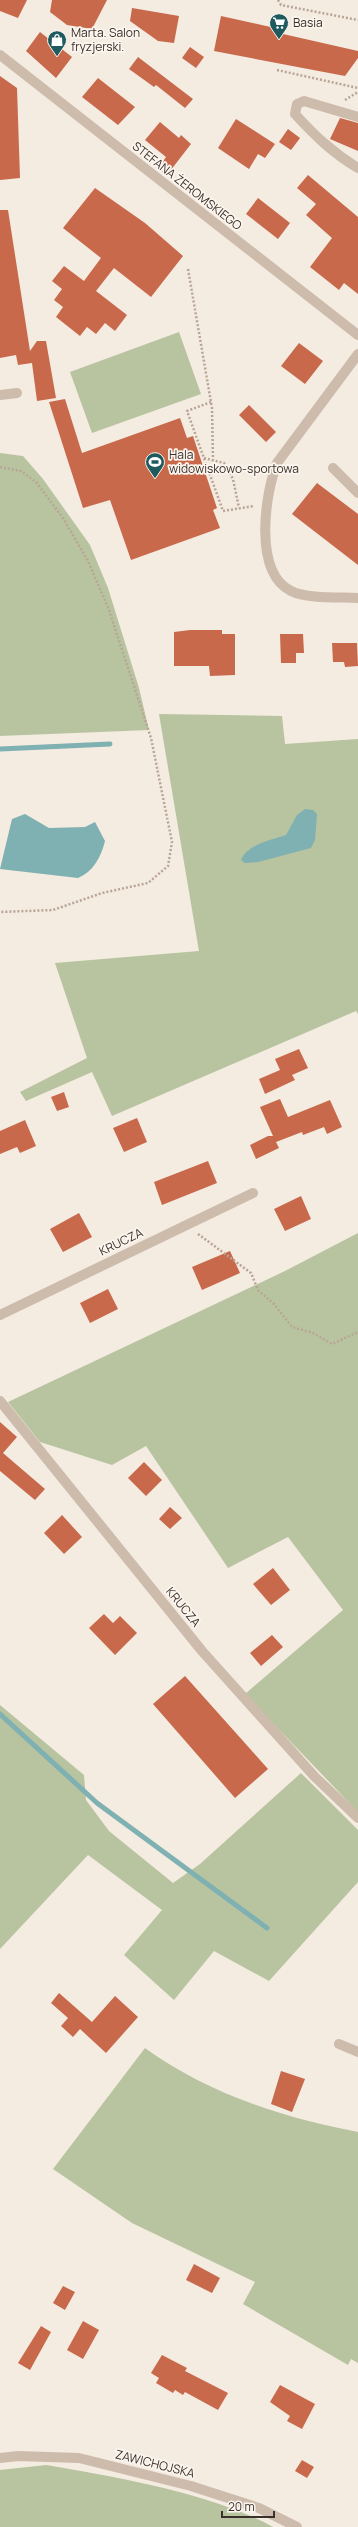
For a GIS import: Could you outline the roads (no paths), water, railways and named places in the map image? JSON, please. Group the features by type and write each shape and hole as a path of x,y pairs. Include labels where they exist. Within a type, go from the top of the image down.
{"street":[{"name":"STEFANA ŻEROMSKIEGO","path":"0,55 358,335"},
{"path":"358,117 304,101 296,104 295,114 314,136 334,153 358,168"},
{"path":"358,354 277,463 270,480 266,504 266,527 272,571 276,578 291,591 299,594 358,598"},
{"path":"0,395 17,393"},
{"path":"333,468 358,493"},
{"name":"KRUCZA","path":"0,1315 187,1224 253,1194"},
{"name":"KRUCZA","path":"0,1401 202,1651 316,1777 358,1818"},
{"path":"339,2044 358,2052"},
{"name":"ZAWICHOJSKA","path":"0,2458 18,2456 79,2458 191,2486 259,2508 297,2527"}],"water":[{"path":"305,809 313,810 317,814 315,840 311,848 258,862 245,863 241,860 244,855 254,846 286,835 297,815"},
{"path":"25,814 49,828 85,827 95,822 105,841 96,863 88,872 78,878 0,869 12,819"}],"waterway":[{"path":"0,749 110,744"},
{"path":"0,1714 97,1803 267,1928"}],"place":[{"name":"Basia","path":"279,40"},
{"name":"Marta. Salon fryzjerski.","path":"57,57"},
{"name":"Hala widowiskowo-sportowa","path":"155,479"}]}
